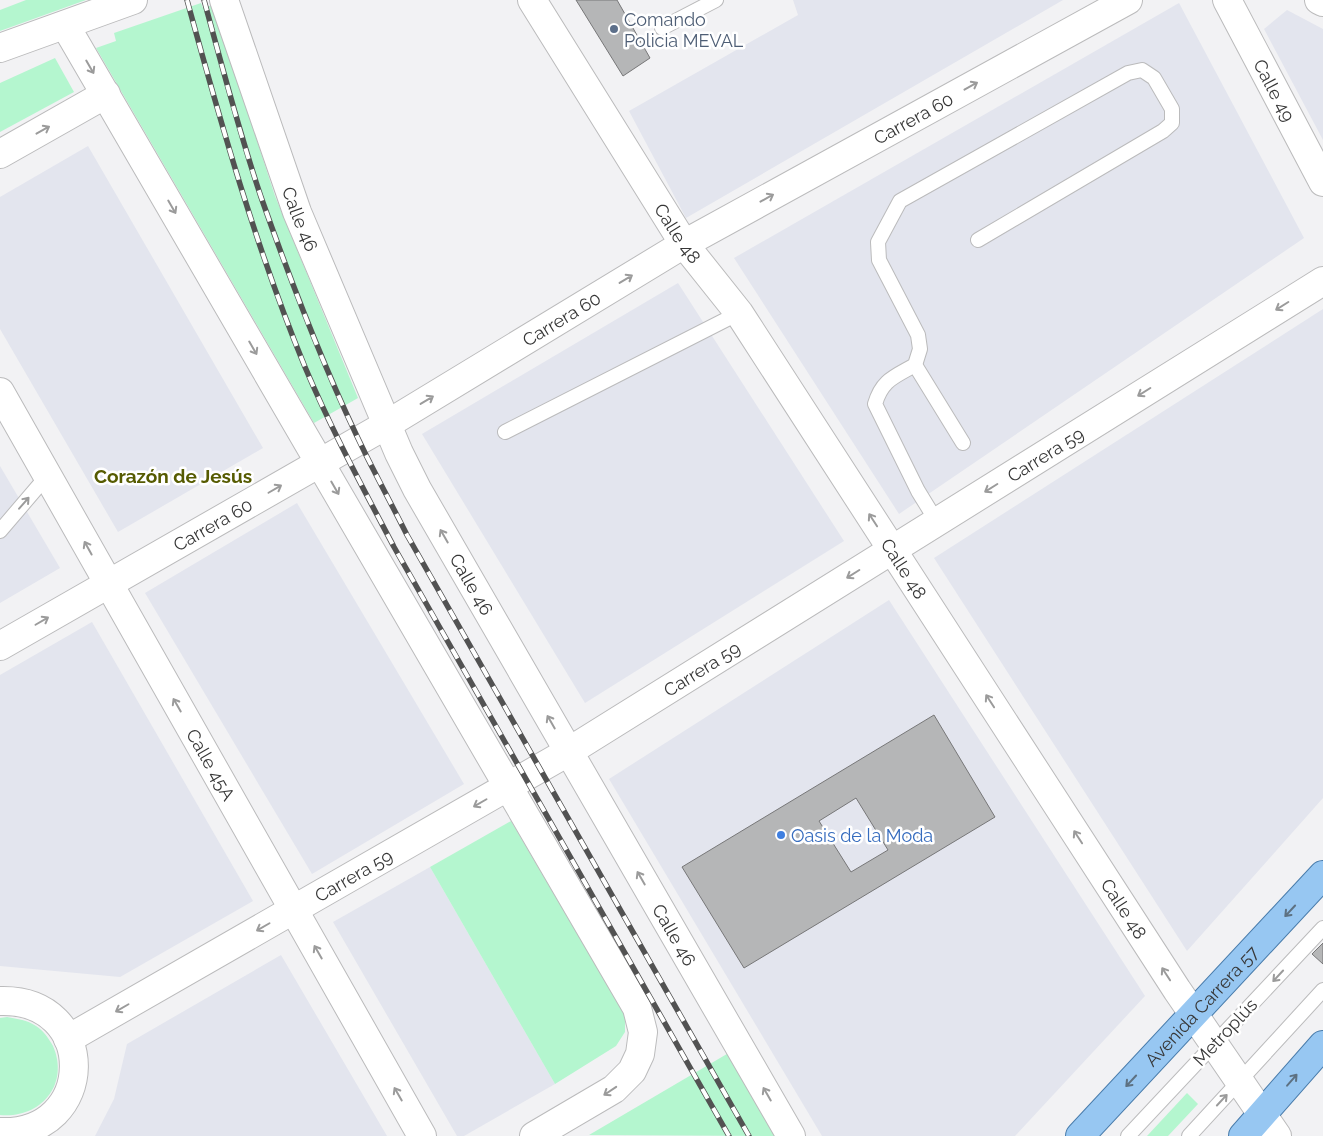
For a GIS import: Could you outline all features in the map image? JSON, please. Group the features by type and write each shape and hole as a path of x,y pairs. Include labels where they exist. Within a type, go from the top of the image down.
{"main road":[{"name":"Avenida Carrera 57","path":"1080,1136 1323,876"},
{"path":"1243,1136 1269,1125 1323,1046"}],"street":[{"path":"0,48 133,0"},
{"name":"Calle 46","path":"224,0 297,212 386,425 417,489 791,1136"},
{"name":"Calle 48","path":"532,0 684,244 739,313 1193,1014 1269,1125"},
{"name":"Carrera 60","path":"0,646 386,425 684,244 1128,0"},
{"name":"Calle 49","path":"1227,0 1323,182"},
{"path":"65,25 637,1008 643,1032 640,1054 632,1072 614,1089 534,1136"},
{"path":"0,154 106,94"},
{"name":"Carrera 59","path":"68,1038 568,752 1323,280"},
{"name":"Calle 45A","path":"0,392 422,1136"},
{"path":"0,1001 31,1004 46,1012 58,1023 68,1038 73,1055 74,1073 70,1091 52,1128 32,1128 14,1133 0,1132"}],"lane":[{"path":"662,28 716,0"},
{"path":"937,522 918,491 875,404 879,391 888,380 914,365 920,349 918,335 879,260 878,242 900,201 1128,73 1142,70 1154,78 1172,109 1172,122 1162,131 978,240"},
{"path":"505,432 739,313"},
{"path":"914,365 963,443"},
{"path":"0,531 48,476"},
{"name":"Metroplús","path":"1128,1136 1323,928"},
{"path":"1189,1136 1323,990"}],"shaded area":[{"path":"793,0 1063,0 686,218 629,111 798,15"},
{"path":"1179,3 1304,238 899,514 734,258"},
{"path":"1287,10 1323,29 1323,140 1264,29"},
{"path":"88,146 263,448 118,532 0,329 0,197"},
{"path":"678,283 844,541 585,703 422,434"},
{"path":"1323,309 1323,798 1187,951 934,558"},
{"path":"0,466 60,568 0,603"},
{"path":"297,503 464,784 312,874 145,593"},
{"path":"889,600 1145,996 1015,1136 822,1136 609,779"},
{"path":"92,622 253,901 120,977 0,966 0,675"},
{"path":"430,867 555,1084 464,1136 457,1136 333,922"},
{"path":"281,955 387,1136 95,1136 114,1099 127,1044"}],"green space":[{"path":"26,0 86,0 0,31 0,10"},
{"path":"201,3 203,8 213,5 275,196 358,398 314,423 96,48 116,41 114,33"},
{"path":"55,58 74,92 0,132 0,83"},
{"path":"511,821 625,1015 625,1032 616,1046 555,1084 430,867"},
{"path":"7,1017 29,1022 44,1033 53,1046 58,1074 48,1097 39,1105 14,1115 0,1115 0,1018"},
{"path":"732,1051 783,1136 589,1135"},
{"path":"1187,1093 1198,1104 1168,1136 1147,1136"}],"building":[{"name":"Comando Policia MEVAL","path":"576,0 617,0 650,58 623,76"},
{"name":"Oasis de la Moda","path":"934,715 995,817 744,968 682,867","holes":["856,798 888,850 851,872 819,821"]},
{"path":"1323,943 1323,964 1312,954"}],"railway":[{"path":"187,0 226,139 255,231 287,322 326,413 394,547 729,1136"},
{"path":"204,0 245,148 261,197 297,296 352,426 407,535 749,1136"}],"place":[{"name":"Comando Policia MEVAL","path":"614,29"},
{"name":"Oasis de la Moda","path":"781,835"}],"district":[{"name":"Corazón de Jesús","path":"173,476"}]}
